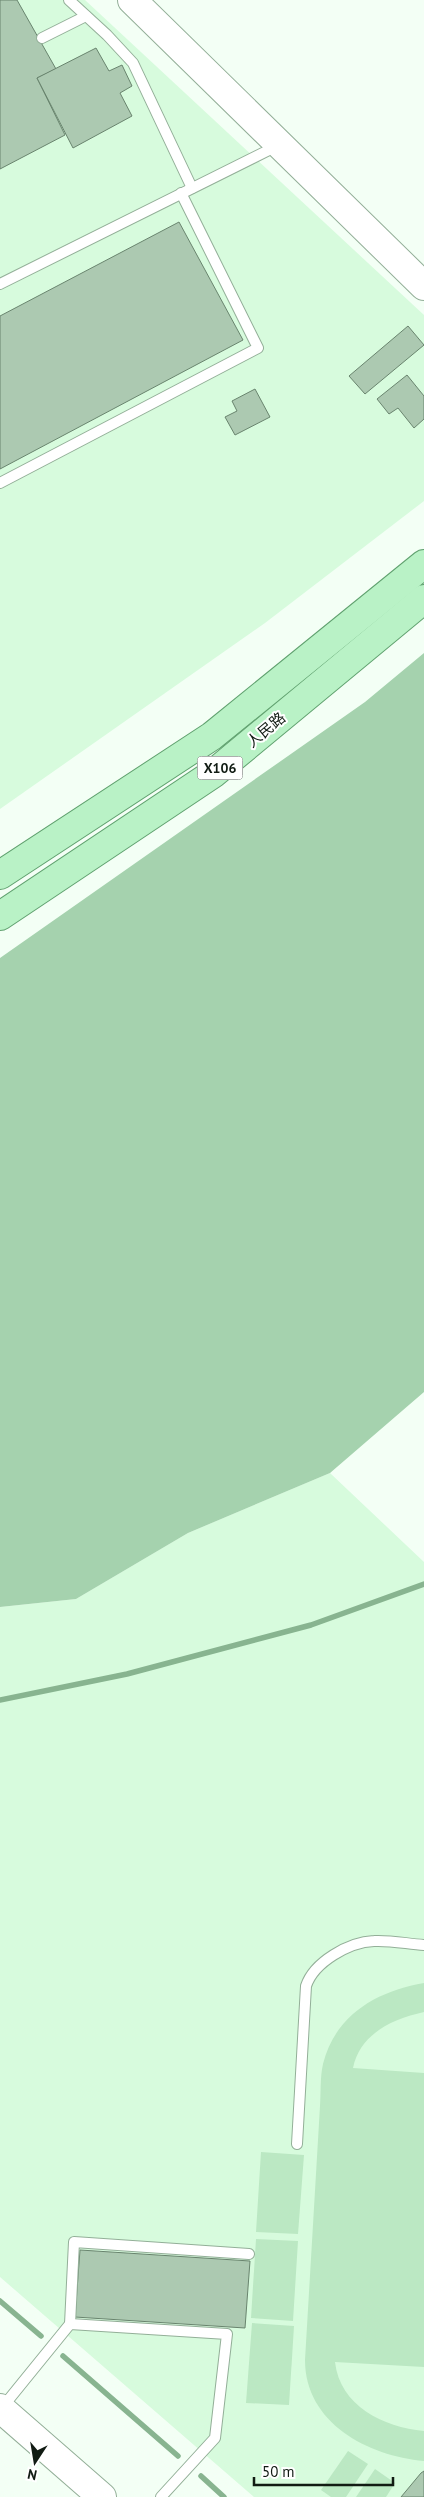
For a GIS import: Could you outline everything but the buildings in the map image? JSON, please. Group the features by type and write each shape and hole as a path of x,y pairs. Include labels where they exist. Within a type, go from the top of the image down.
{"main road":[{"name":"人民路","path":"0,875 212,736 424,564"},
{"name":"人民路","path":"0,916 214,773 424,599"}],"street":[{"path":"132,0 424,286"},
{"path":"1,2408 102,2497"}],"lane":[{"path":"69,0 132,63 192,188"},
{"path":"42,38 86,16"},
{"path":"0,284 280,144"},
{"path":"0,483 258,348 181,193"},
{"path":"297,2144 306,1986 311,1974 335,1955 366,1942 378,1941 424,1946"},
{"path":"1,2408 70,2324 74,2242 249,2254"},
{"path":"70,2324 227,2334 215,2438 161,2497"}],"shaded area":[{"path":"0,0 85,0 424,315 424,501 265,623 0,809"},
{"path":"424,653 424,1392 330,1473 188,1533 76,1599 0,1607 0,958 365,702"},
{"path":"330,1473 424,1562 424,2497 254,2497 0,2277 0,1607 76,1599 188,1533"},
{"path":"424,1983 424,2012 389,2024 370,2037 357,2056 353,2068 424,2073 424,2367 335,2362 345,2391 366,2412 393,2425 424,2431 424,2461 382,2452 343,2432 328,2418 316,2402 308,2382 305,2360 323,2064 337,2032 360,2008 390,1992"},
{"path":"261,2152 304,2155 298,2234 256,2232"},
{"path":"256,2239 298,2241 293,2321 251,2318"},
{"path":"252,2323 294,2326 289,2405 246,2403"},
{"path":"348,2451 368,2464 346,2497 331,2497 321,2490"},
{"path":"375,2469 395,2483 386,2497 356,2497"}],"waterway":[{"path":"0,1700 127,1674 311,1625 424,1584"},
{"path":"0,2301 41,2336"},
{"path":"63,2356 178,2456"},
{"path":"201,2476 224,2497"}]}
